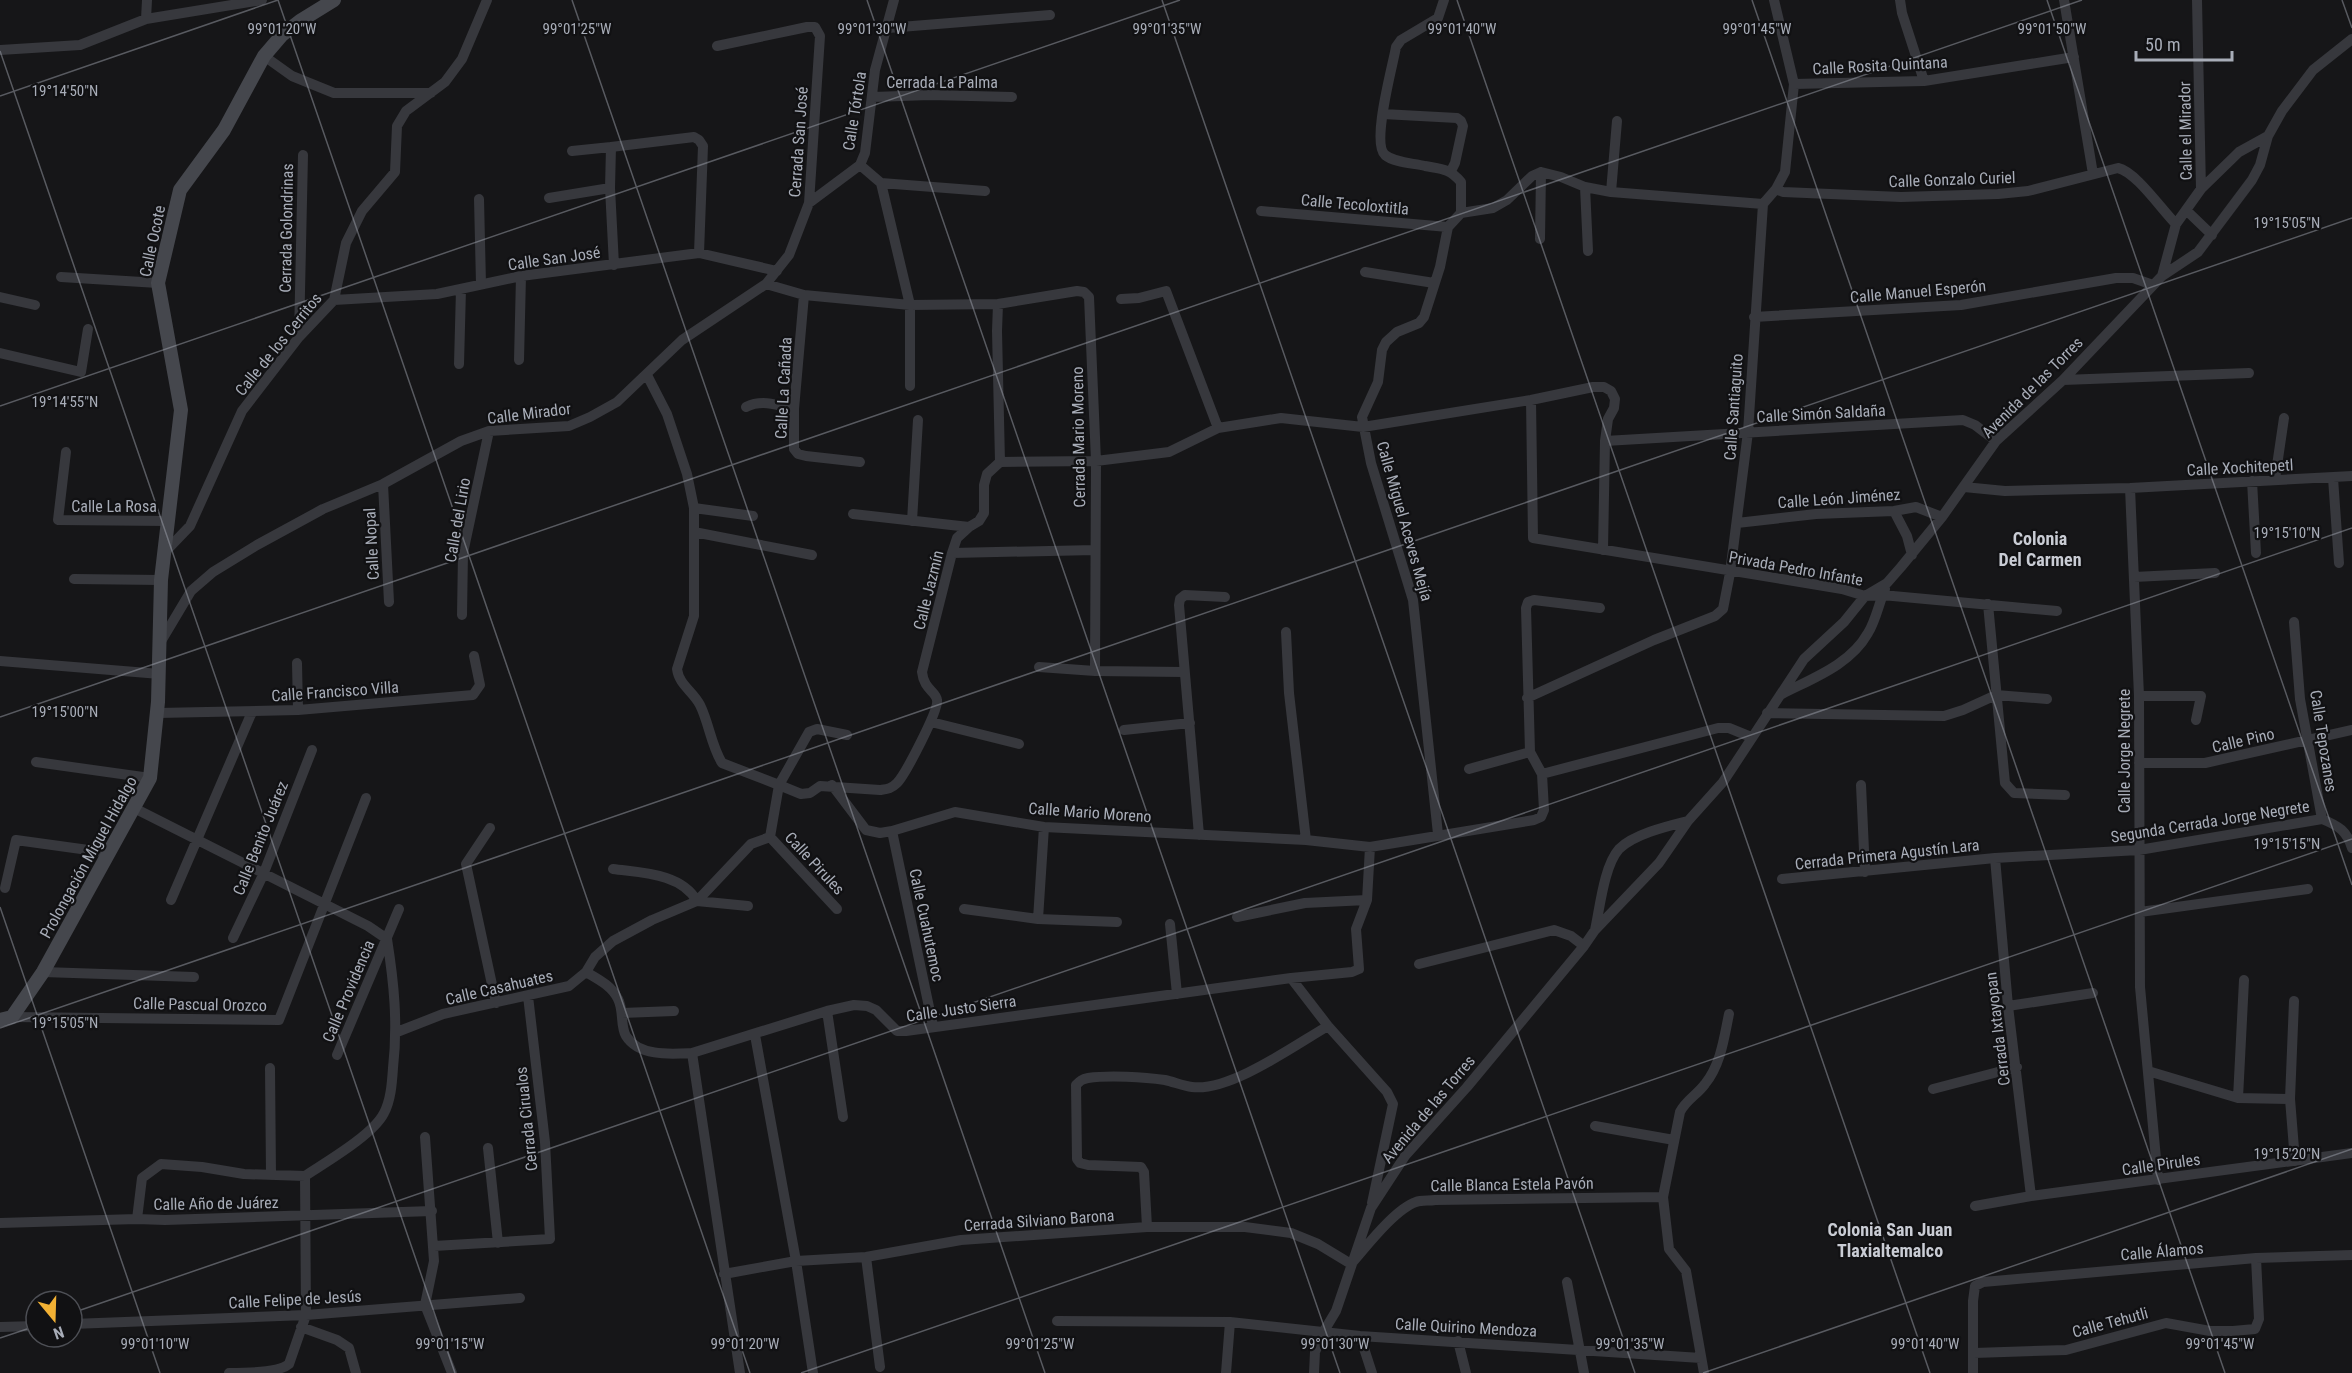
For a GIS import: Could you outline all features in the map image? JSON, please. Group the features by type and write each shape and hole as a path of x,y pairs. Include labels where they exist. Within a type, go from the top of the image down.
{"street":[{"path":"146,19 147,0"},
{"path":"0,50 80,45 146,19 262,0"},
{"name":"Calle de los Cerritos","path":"164,553 190,526 242,411 299,338 334,300 346,243 362,211 395,172 397,126 406,111 445,82 462,59 487,0"},
{"name":"Calle Tórtola","path":"809,203 860,165 865,153 875,70 894,0"},
{"path":"1444,0 1442,12 1438,18 1401,39 1396,47 1379,145 1385,156 1451,171 1461,182 1461,213"},
{"path":"1448,227 1461,213 1493,208 1507,200 1532,176 1541,172 1585,187 1611,192 1763,204 1776,189 1785,172 1794,84 1774,0"},
{"path":"1900,0 1924,81"},
{"path":"2064,0 2093,174"},
{"name":"Calle el Mirador","path":"2197,0 2201,189"},
{"name":"Calle Ocote","path":"161,580 181,410 158,282 180,190 224,130 264,56 282,35 325,2"},
{"path":"888,28 1050,15"},
{"name":"Cerrada San José","path":"717,46 807,27 816,27 820,36 809,203 789,255 766,284"},
{"name":"Avenida de las Torres","path":"1314,1373 1316,1352 1324,1331 1336,1311 1371,1208 1405,1156 1467,1087 1595,930 1659,863 1688,821 1723,782 1804,659 1844,622 1865,596 1887,583 1912,555 1996,441 2063,380 2162,276 2198,252 2252,180 2260,165 2268,136 2282,111 2313,70 2352,39"},
{"path":"264,56 292,76 334,93 431,93"},
{"name":"Calle Rosita Quintana","path":"1794,84 1924,81 2074,57"},
{"name":"Cerrada La Palma","path":"873,97 930,95 1012,97"},
{"path":"1383,114 1461,120 1463,126 1455,163 1451,171"},
{"path":"1611,192 1617,121"},
{"path":"2162,276 2175,224 2201,189 2239,152 2268,136"},
{"path":"572,151 694,137 699,140 703,146 699,253"},
{"path":"612,147 610,188 614,265"},
{"name":"Cerrada Golondrinas","path":"299,338 303,155"},
{"path":"860,165 881,183 910,305 910,386"},
{"name":"Calle Gonzalo Curiel","path":"1776,189 1783,192 1901,197 1998,194 2028,191 2118,168 2125,170 2175,224"},
{"path":"1540,239 1541,172"},
{"path":"881,183 985,191"},
{"path":"1585,187 1588,251"},
{"path":"549,198 610,188"},
{"path":"480,200 481,284"},
{"name":"Calle Santiaguito","path":"1527,698 1654,640 1715,616 1723,609 1730,573 1748,432 1763,204"},
{"path":"2186,210 2212,235"},
{"name":"Calle Tecoloxtitla","path":"1261,211 1448,227"},
{"name":"Calle Miguel Aceves Mejía","path":"1438,834 1413,600 1371,463 1362,417 1378,382 1382,350 1386,342 1397,333 1419,323 1424,317 1440,267 1448,227"},
{"name":"Calle San José","path":"334,300 437,294 521,276 699,253 777,271"},
{"path":"1365,272 1434,283"},
{"path":"519,360 521,276"},
{"path":"62,277 158,282"},
{"name":"Calle Manuel Esperón","path":"1754,317 1961,305 2116,278 2133,278 2153,285"},
{"path":"766,284 804,295 910,305 998,304 1000,462 1096,461 1169,452 1218,428 1281,418 1363,427 1531,400 1593,387 1604,387 1611,391 1615,399 1614,408 1608,419 1605,441 1603,550"},
{"name":"Calle Mirador","path":"158,646 191,591 213,572 257,545 323,509 382,484 461,441 489,431 569,426 590,417 617,402 682,340 766,284"},
{"path":"459,364 460,289"},
{"name":"Cerrada Mario Moreno","path":"998,304 1068,291 1084,292 1089,297 1096,461 1095,671"},
{"path":"1121,299 1139,298 1166,291 1218,428"},
{"name":"Calle La Cañada","path":"804,295 794,409 794,449 798,454 860,462"},
{"path":"0,297 35,304"},
{"path":"0,352 81,372 88,328"},
{"path":"2063,380 2249,373"},
{"path":"647,375 667,414 687,474 694,508 694,616 677,669 678,678 692,692 700,705 722,763 801,794 810,793 820,786 832,785"},
{"name":"Privada Pedro Infante","path":"1531,400 1533,538 1730,573 1842,589 1865,596 1882,595 2057,610"},
{"path":"746,407 755,402 794,409"},
{"path":"2275,479 2284,418"},
{"path":"912,521 918,420"},
{"name":"Calle Simón Saldaña","path":"1605,441 1963,420 1975,425 1996,441"},
{"name":"Calle del Lirio","path":"462,615 463,553 489,431"},
{"name":"Calle La Rosa","path":"66,452 58,520 167,521"},
{"name":"Calle Jazmín","path":"832,785 889,789 901,779 931,722 938,702 936,696 926,688 922,672 952,553 957,538 979,521 984,513 984,485 987,474 1000,462"},
{"name":"Calle Xochitepetl","path":"2130,488 2352,476"},
{"path":"2334,478 2338,563"},
{"path":"2252,481 2256,553"},
{"name":"Calle Nopal","path":"382,484 389,602"},
{"path":"1964,487 2005,491 2130,488"},
{"name":"Calle Jorge Negrete","path":"2130,488 2139,696 2140,987 2158,1180"},
{"name":"Calle León Jiménez","path":"1737,523 1816,514 1894,511 1916,507 1942,517"},
{"path":"694,508 753,516"},
{"path":"1894,511 1907,536 1912,555"},
{"path":"853,514 969,527"},
{"path":"694,532 812,555"},
{"path":"952,553 1095,550"},
{"path":"2134,577 2215,573"},
{"path":"74,579 161,580"},
{"name":"Prolongación Miguel Hidalgo","path":"6,1018 43,972 150,778 158,713 161,580"},
{"name":"Avenida de las Torres","path":"1782,694 1828,672 1852,653 1868,634 1887,583"},
{"path":"1199,835 1190,723 1183,672 1179,599 1185,595 1225,597"},
{"path":"1600,608 1542,600 1528,602 1526,614 1527,698 1530,752 1542,774 1718,728 1729,728 1751,737"},
{"path":"1988,604 2005,783 2014,794 2065,795"},
{"name":"Calle Tepozanes","path":"2294,622 2300,699 2322,819"},
{"path":"1286,632 1289,693 1306,840"},
{"name":"Calle Francisco Villa","path":"158,713 298,710 473,695 480,685 474,656"},
{"path":"0,661 159,674"},
{"path":"297,663 298,710"},
{"path":"1039,667 1095,671 1183,672"},
{"path":"1767,713 1944,716 1996,695 2047,699"},
{"path":"2139,696 2201,696 2196,720"},
{"path":"171,900 252,712"},
{"path":"931,722 1019,744"},
{"path":"1124,730 1190,723"},
{"path":"770,837 779,785 809,732 817,729 847,735"},
{"name":"Calle Pino","path":"2139,763 2205,764 2352,730"},
{"name":"Calle Benito Juárez","path":"233,938 263,875 312,750"},
{"path":"1469,769 1530,752"},
{"path":"36,762 150,778"},
{"name":"Calle Mario Moreno","path":"832,785 866,830 880,833 955,812 1044,827 1306,840 1370,847 1534,820 1541,817 1544,810 1542,774"},
{"path":"1861,785 1865,872"},
{"path":"323,905 366,798"},
{"path":"134,808 368,926 387,939 395,990 397,1032 392,1084 384,1113 367,1132 305,1176 271,1175 161,1164 142,1178 137,1219"},
{"path":"2322,819 2338,826 2348,834 2352,848"},
{"name":"Segunda Cerrada Jorge Negrete","path":"1995,858 2139,850 2322,819"},
{"name":"Avenida de las Torres","path":"1595,930 1611,863 1620,849 1649,833 1688,821"},
{"path":"1038,919 1044,827"},
{"path":"490,828 466,864 496,1003"},
{"name":"Calle Cuahutemoc","path":"892,831 933,1026"},
{"name":"Calle Casahuates","path":"397,1032 443,1014 569,986 586,972 595,957 613,941 652,920 697,901 751,844 770,837"},
{"name":"Calle Pirules","path":"770,837 837,909"},
{"path":"5,888 16,840 110,853"},
{"path":"1291,978 1352,972 1359,969 1356,929 1367,900 1370,847"},
{"name":"Cerrada Primera Agustín Lara","path":"1782,879 1995,858"},
{"name":"Cerrada Ixtayopan","path":"1995,858 2008,1006 2031,1196"},
{"path":"613,870 662,876 692,891 697,901 748,906"},
{"path":"2140,912 2308,889"},
{"path":"1237,917 1305,903 1367,900"},
{"name":"Calle Pascual Orozco","path":"6,1018 279,1020 323,905"},
{"name":"Calle Providencia","path":"337,1054 399,909"},
{"path":"964,909 1038,919 1117,922"},
{"path":"1170,924 1177,994"},
{"path":"1419,964 1554,930 1571,936 1584,946"},
{"path":"43,972 194,976"},
{"name":"Calle Justo Sierra","path":"586,972 607,985 618,999 626,1036 641,1049 671,1054 692,1053 827,1011 854,1005 867,1006 876,1011 897,1031 1291,978"},
{"path":"1291,978 1328,1026 1387,1092 1393,1104 1371,1208"},
{"path":"2238,1098 2244,980"},
{"path":"2008,1006 2093,993"},
{"name":"Cerrada Cirualos","path":"498,1243 550,1239 545,1142 528,996"},
{"path":"2294,1001 2290,1099 2295,1161"},
{"path":"622,1013 674,1011"},
{"path":"827,1011 843,1117"},
{"path":"1704,1373 1686,1271 1669,1249 1663,1197 1680,1112 1684,1104 1704,1085 1718,1063 1729,1014"},
{"path":"1147,1227 1144,1172 1141,1167 1088,1165 1080,1163 1077,1159 1076,1085 1085,1078 1118,1078 1165,1080 1193,1087 1214,1087 1235,1079 1328,1026"},
{"path":"755,1035 796,1261 813,1373"},
{"path":"692,1053 740,1373"},
{"path":"1932,1089 2017,1067"},
{"path":"270,1068 271,1175"},
{"path":"2148,1071 2238,1098 2290,1099"},
{"path":"1595,1126 1674,1140"},
{"path":"425,1137 434,1246 434,1261 425,1305 452,1373"},
{"path":"434,1246 498,1243 488,1148"},
{"name":"Calle Pirules","path":"1975,1206 2031,1196 2352,1153"},
{"path":"229,1373 285,1370 290,1364 306,1315 305,1176"},
{"name":"Calle Blanca Estela Pavón","path":"1351,1264 1374,1237 1415,1202 1663,1197"},
{"name":"Calle Año de Juárez","path":"0,1223 432,1211"},
{"name":"Cerrada Silviano Barona","path":"724,1274 796,1261 866,1257 961,1240 1147,1227 1245,1227 1291,1233 1318,1244 1351,1264"},
{"name":"Calle Álamos","path":"1974,1353 1973,1301 1975,1286 1983,1282 2256,1258 2352,1255"},
{"path":"866,1257 880,1367"},
{"name":"Calle Tehutli","path":"1974,1353 2066,1350 2166,1323 2210,1331 2232,1332 2255,1329 2259,1319 2256,1258"},
{"path":"1566,1281 1584,1373"},
{"name":"Calle Felipe de Jesús","path":"84,1324 306,1315 520,1298"},
{"name":"Calle Quirino Mendoza","path":"1057,1321 1230,1322 1360,1336 1701,1358"},
{"path":"1226,1373 1230,1322"},
{"path":"0,1327 24,1326"},
{"path":"301,1328 337,1340 349,1348 356,1373"},
{"path":"1360,1336 1372,1373"},
{"path":"1458,1341 1466,1373"},
{"path":"1973,1373 1974,1353"}],"district":[{"name":"Colonia Del Carmen","path":"2040,549"},
{"name":"Colonia San Juan Tlaxialtemalco","path":"1890,1240"}]}
